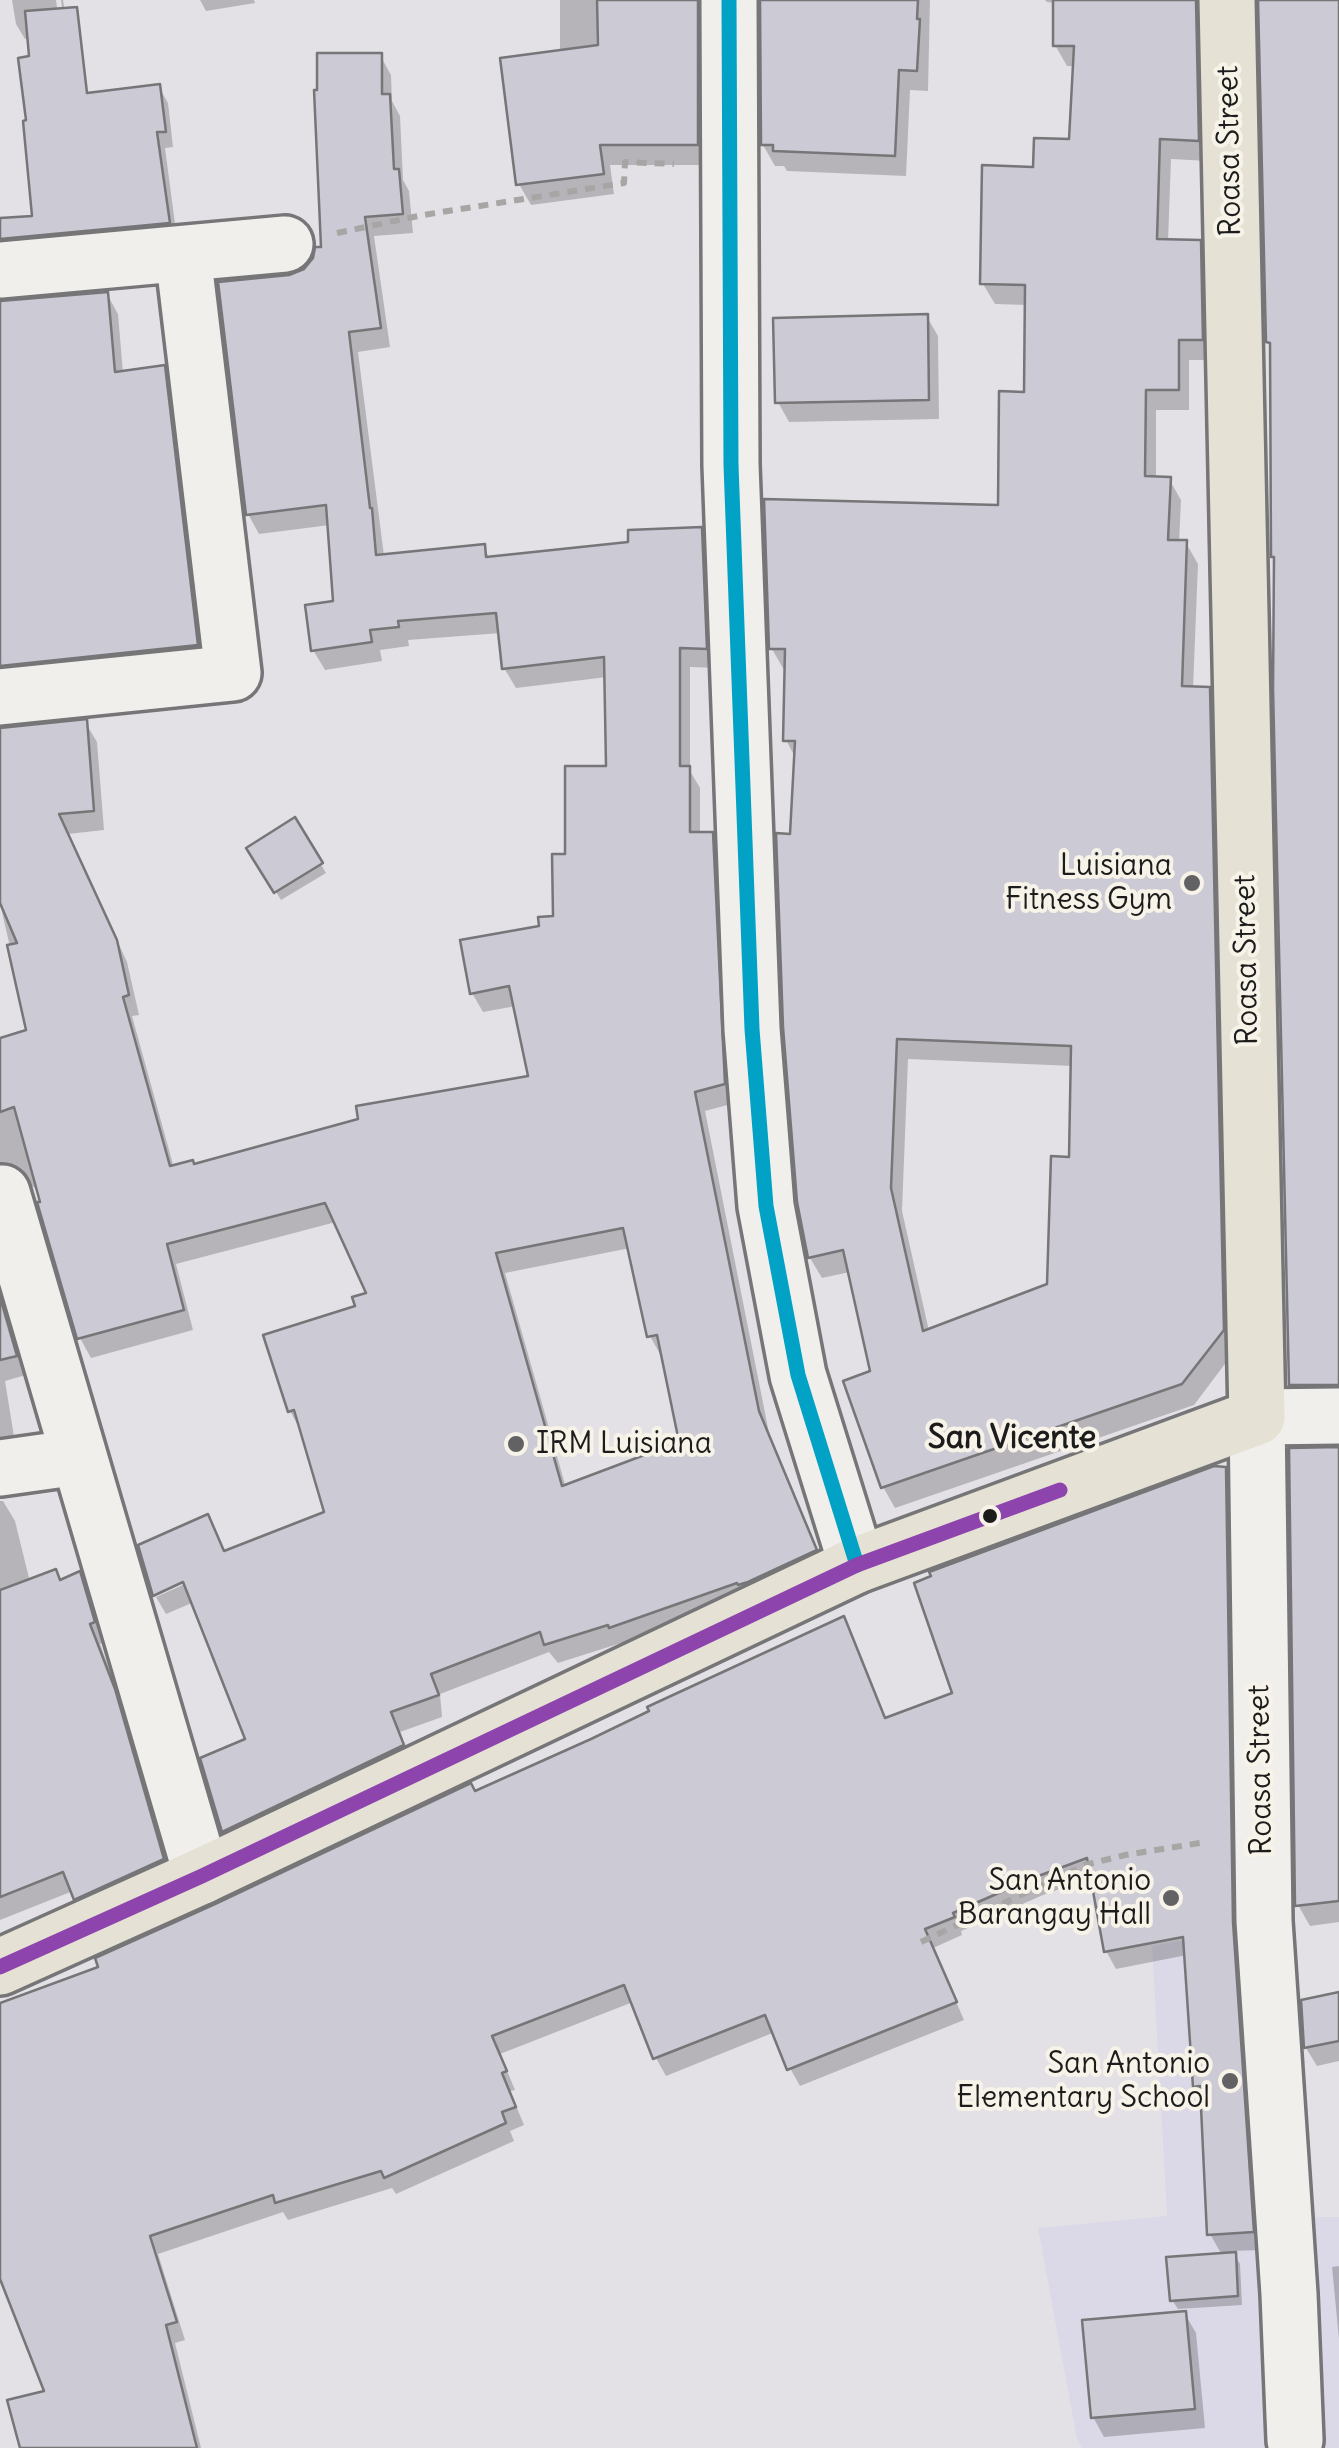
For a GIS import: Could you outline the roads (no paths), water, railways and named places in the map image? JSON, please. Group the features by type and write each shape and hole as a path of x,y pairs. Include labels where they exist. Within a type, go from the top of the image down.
{"main road":[{"name":"Roasa Street","path":"1227,0 1256,1417"},
{"path":"0,1967 202,1876 857,1566 1256,1417"}],"street":[{"path":"730,0 731,464 752,1030 766,1206 798,1375 857,1566"},
{"path":"0,270 285,244"},
{"path":"0,697 234,674 183,254"},
{"path":"1,1190 202,1876"},
{"path":"1256,1417 1339,1416"},
{"name":"Roasa Street","path":"1256,1417 1264,1921 1290,2294 1294,2440"},
{"path":"0,1468 78,1456"}],"place":[{"name":"Luisiana Fitness Gym","path":"1192,883"},
{"name":"IRM Luisiana","path":"516,1444"},
{"name":"San Antonio Barangay Hall","path":"1171,1898"},
{"name":"San Antonio Elementary School","path":"1230,2081"}],"district":[{"name":"San Vicente","path":"1012,1439"}]}
